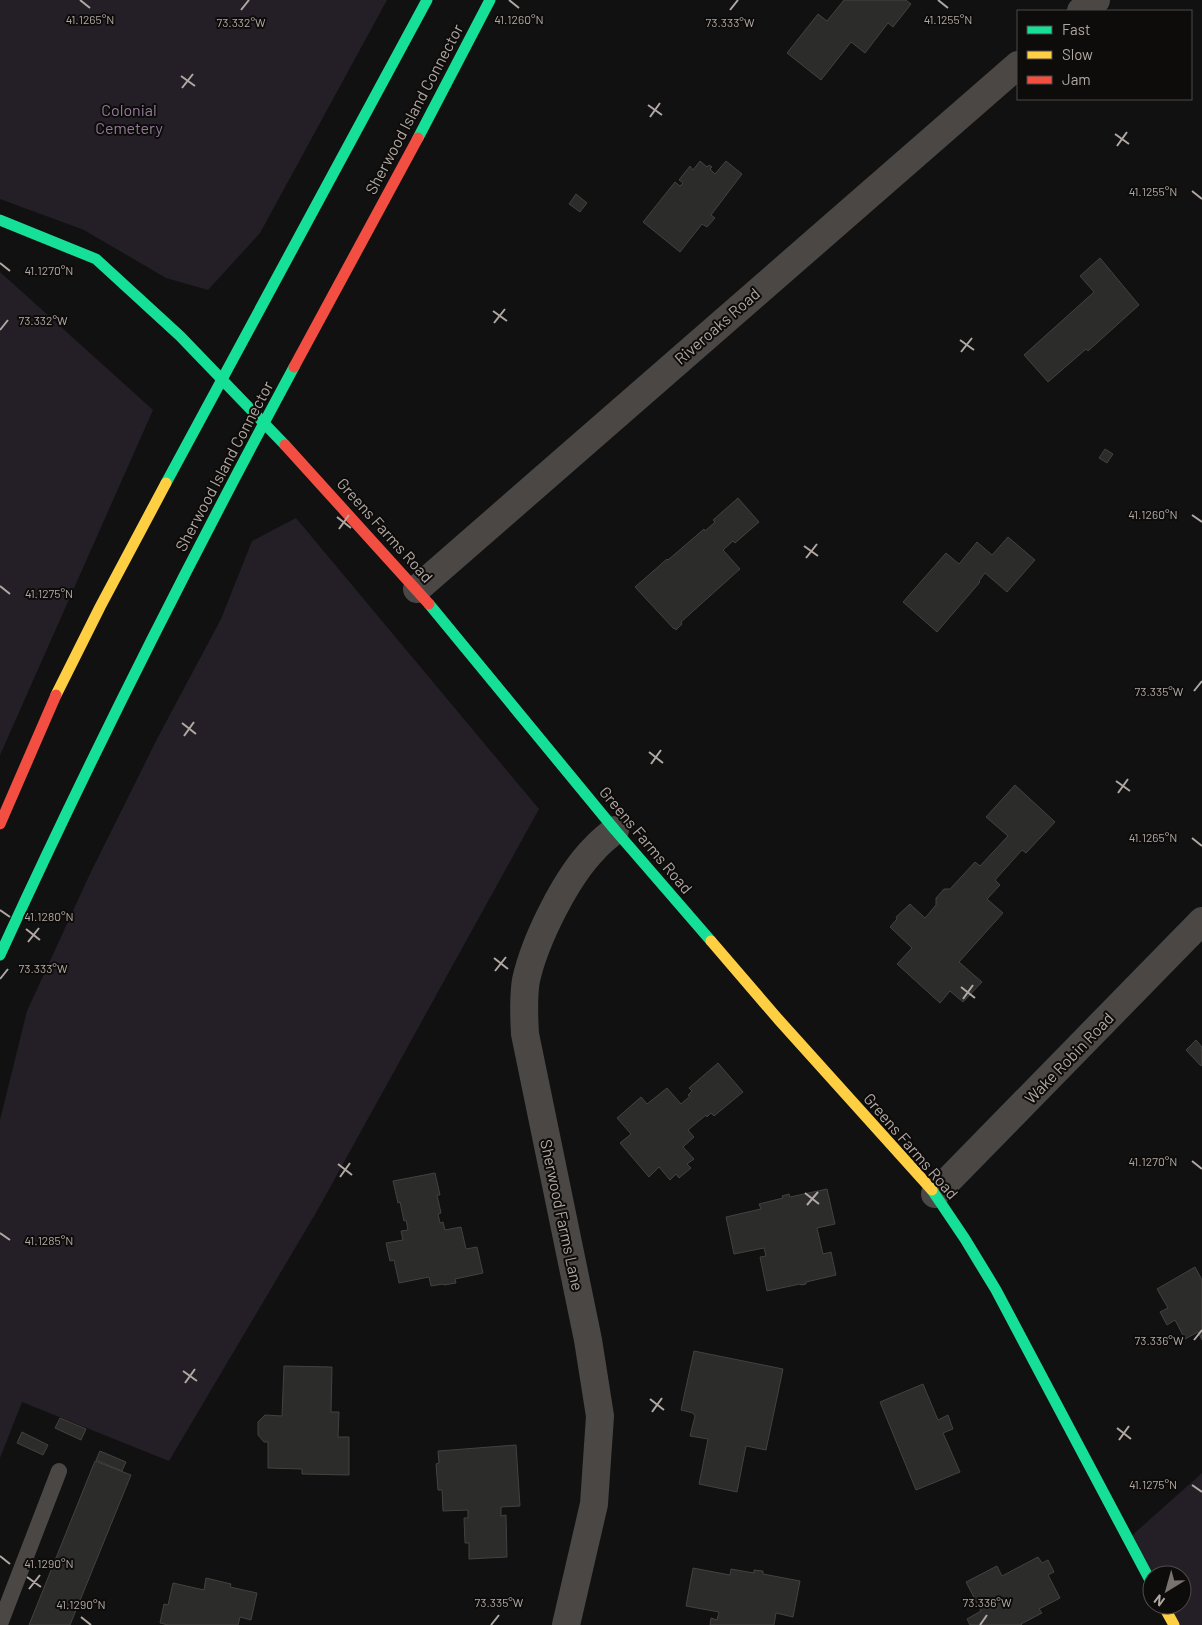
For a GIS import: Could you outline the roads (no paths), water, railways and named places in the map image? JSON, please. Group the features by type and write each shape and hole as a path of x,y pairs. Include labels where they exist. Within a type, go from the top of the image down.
{"main road":[{"path":"0,824 50,704 102,601 427,0"},
{"name":"Sherwood Island Connector","path":"0,954 120,701 264,422 452,76 490,0"},
{"name":"Greens Farms Road","path":"0,220 96,259 180,336 264,422 416,588 615,830 778,1019 935,1194 965,1238 996,1290 1142,1565"}],"street":[{"path":"1082,10 1096,0"},
{"name":"Riveroaks Road","path":"416,588 1017,66"},
{"name":"Sherwood Farms Lane","path":"566,1625 594,1504 600,1416 586,1330 525,1034 524,1008 526,982 532,959 551,914 571,879 594,849 615,830"},
{"name":"Wake Robin Road","path":"935,1194 1202,921"}],"lane":[{"path":"0,1624 59,1471"}],"park label":[{"name":"Colonial Cemetery","path":"129,119"}]}
